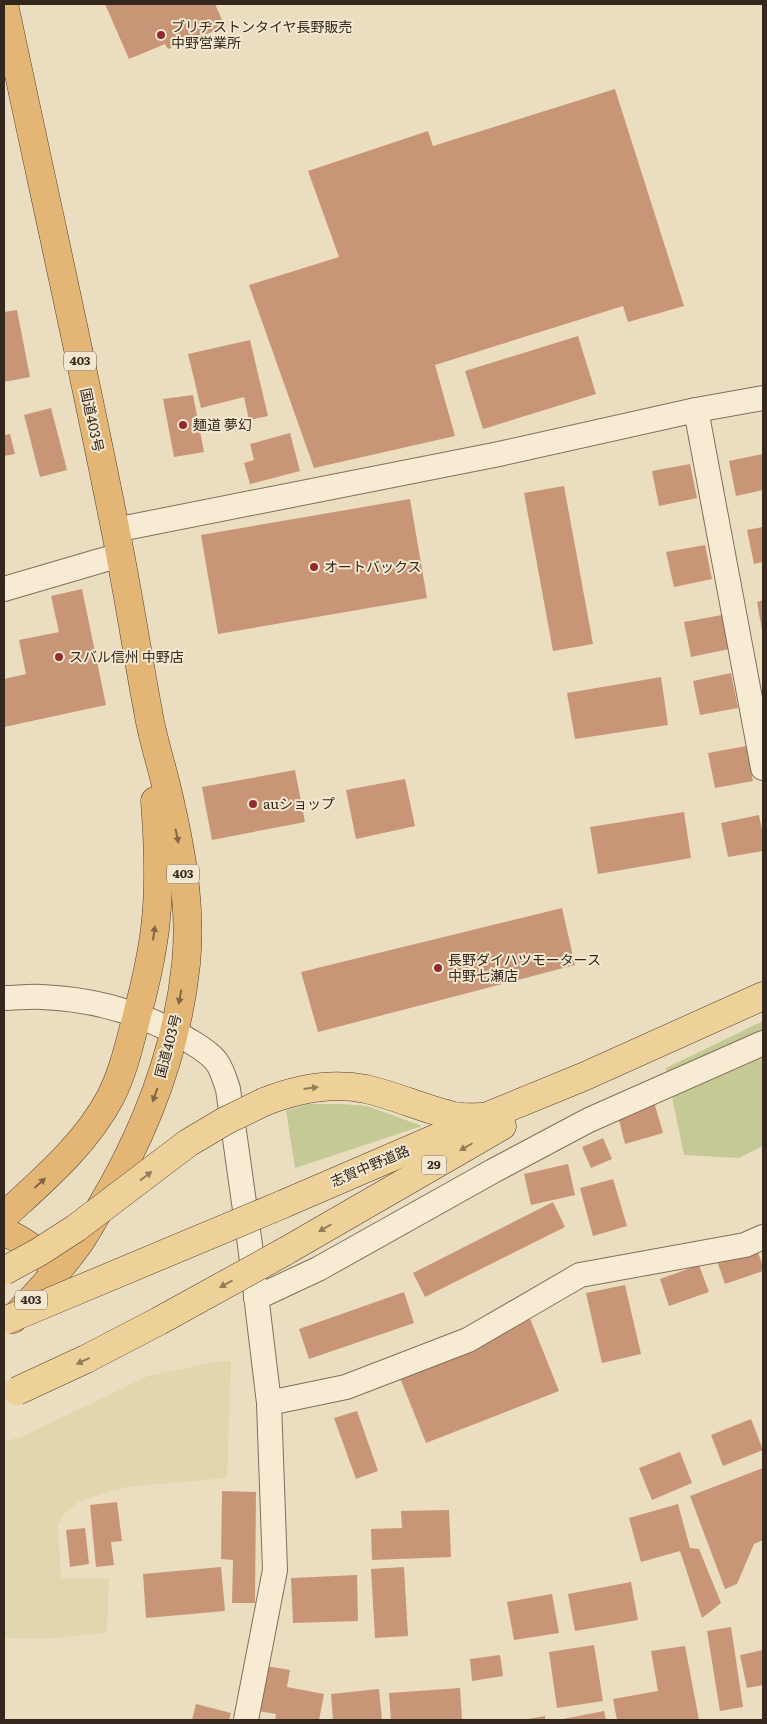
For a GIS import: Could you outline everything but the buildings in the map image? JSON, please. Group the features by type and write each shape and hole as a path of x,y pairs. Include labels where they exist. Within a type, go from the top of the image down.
{"highway":[{"name":"国道403号","path":"4,4 118,542 149,720 167,789 182,860 187,930 186,963 174,1032 147,1114 126,1161 77,1246 44,1286 4,1328"},
{"name":"国道403号","path":"4,1216 50,1174 76,1146 109,1098 126,1059 145,986 156,919 158,832 149,720"},
{"path":"4,1232 19,1238 57,1270"}],"main road":[{"name":"志賀中野道路","path":"4,1321 281,1205 484,1117 583,1077 763,996"},
{"name":"29","path":"10,1394 102,1351 284,1252 583,1077"},
{"name":"29","path":"4,1271 39,1252 76,1228 188,1143 225,1121 286,1093 309,1088 337,1087 364,1089 456,1116 484,1117"}],"street":[{"path":"4,589 118,542 696,410 763,398"},
{"path":"696,410 763,768"},
{"path":"4,998 42,996 82,1001 112,1007 137,1015 174,1032 201,1048 217,1062 228,1089 269,1403 275,1570 246,1720"},
{"path":"256,1298 318,1269 493,1171 589,1120 763,1042"},
{"path":"269,1403 346,1387 468,1340 580,1275 745,1245 763,1237"}],"shaded area":[{"path":"220,1361 231,1361 227,1478 125,1487 79,1501 65,1513 58,1525 61,1578 109,1579 107,1633 42,1639 4,1638 4,1442 26,1435 148,1376"}],"green space":[{"path":"763,1021 763,1146 739,1158 684,1155 666,1068"},
{"path":"308,1104 367,1106 422,1126 295,1168 286,1110"}],"place":[{"name":"ブリヂストンタイヤ長野販売 中野営業所","path":"161,35"},
{"name":"麺道 夢幻","path":"183,425"},
{"name":"オートバックス","path":"314,567"},
{"name":"スバル信州 中野店","path":"59,657"},
{"name":"auショップ","path":"253,804"},
{"name":"長野ダイハツモータース 中野七瀬店","path":"438,968"}]}
